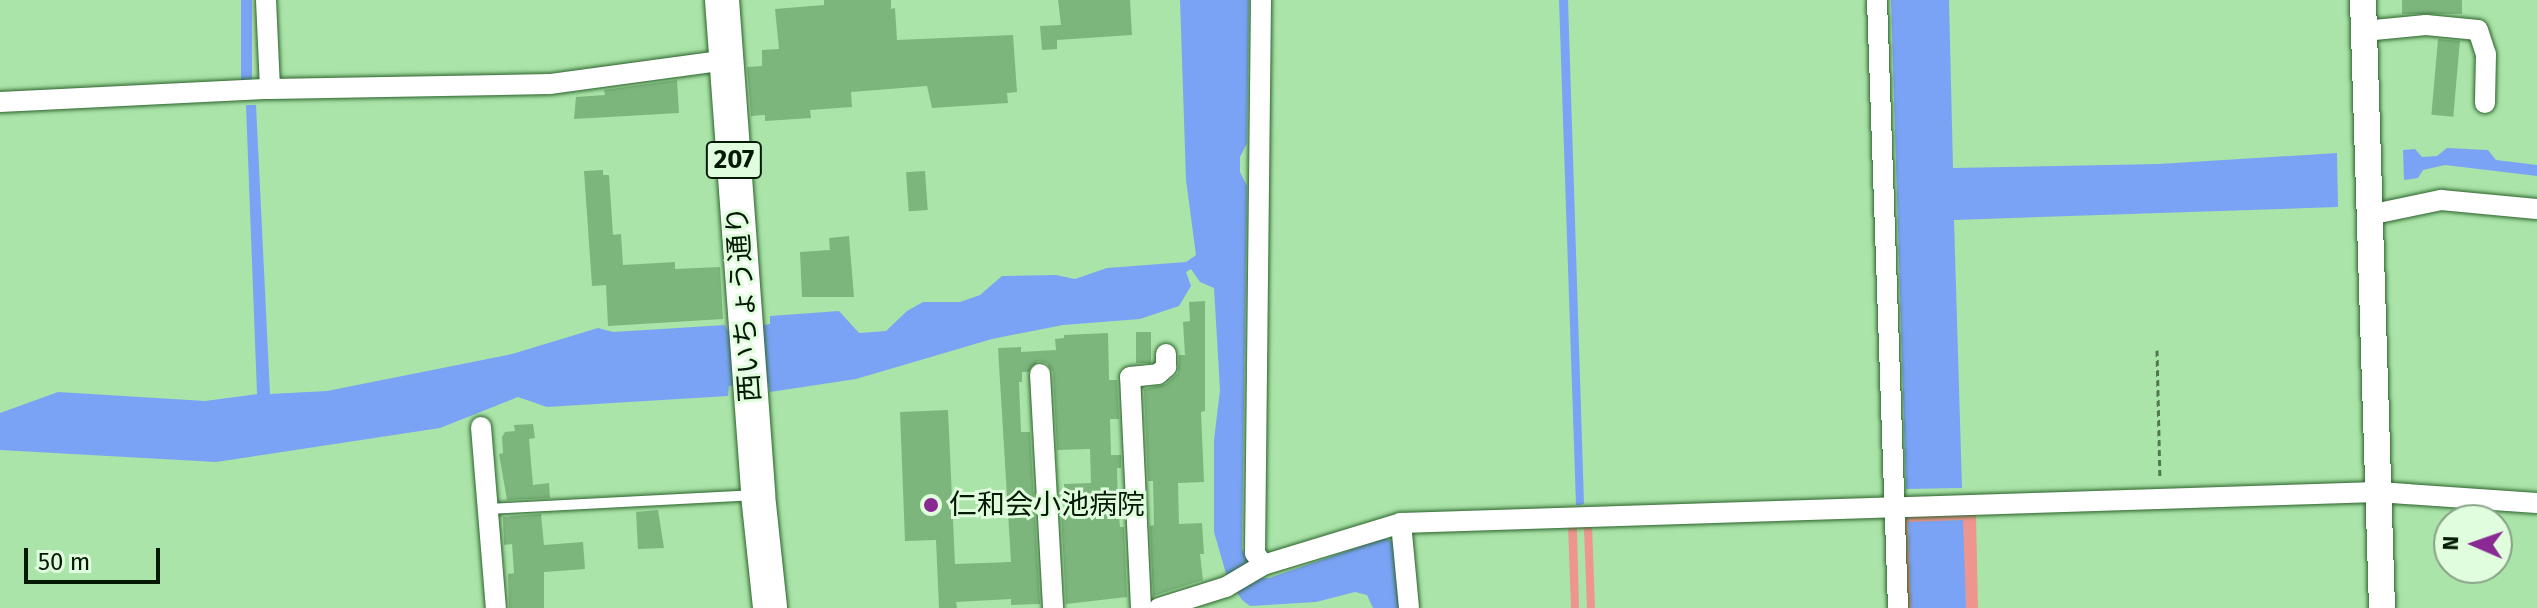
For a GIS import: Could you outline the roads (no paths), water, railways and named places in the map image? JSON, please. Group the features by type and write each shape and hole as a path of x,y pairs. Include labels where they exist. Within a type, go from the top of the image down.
{"highway":[{"name":"西いちょう通り","path":"722,0 758,495 770,608"}],"street":[{"path":"266,0 270,89"},
{"path":"1261,0 1255,553 1263,565"},
{"path":"1877,0 1898,608"},
{"path":"2363,0 2382,608"},
{"path":"2364,31 2426,25 2478,30 2486,54 2485,103"},
{"path":"0,102 270,89 550,84 727,60"},
{"path":"2369,215 2441,200 2537,209"},
{"path":"1141,608 1130,377 1158,374 1166,367 1166,354"},
{"path":"1040,374 1053,608"},
{"path":"481,427 496,608"},
{"path":"1159,608 1226,587 1263,565 1401,523 2378,492 2537,503"},
{"path":"1401,523 1409,608"}],"lane":[{"path":"488,509 758,495"}],"water":[{"path":"241,0 252,0 252,80 241,80"},
{"path":"1180,0 1249,0 1247,143 1240,157 1240,172 1247,186 1242,549 1258,578 1269,578 1385,538 1393,542 1401,608 1373,608 1367,595 1355,592 1316,602 1250,606 1242,600 1227,577 1214,532 1214,440 1220,390 1214,288 1200,282 1191,269 1186,272 1191,286 1179,306 1140,319 1063,325 992,339 856,379 770,392 768,382 729,386 728,396 547,407 518,397 440,428 216,462 0,450 0,413 58,392 205,401 257,394 246,105 256,105 270,394 327,391 512,354 598,328 613,332 725,325 728,331 770,324 770,316 839,311 859,333 886,331 907,311 923,302 960,302 980,295 1002,276 1056,275 1075,279 1107,268 1186,262 1196,255 1186,180"},
{"path":"1559,0 1568,0 1584,504 1580,505 1576,505"},
{"path":"1891,0 1949,0 1953,168 2159,164 2337,153 2338,207 1954,220 1962,488 1906,489"},
{"path":"2447,148 2488,150 2496,160 2537,165 2537,176 2445,165 2423,170 2418,178 2404,180 2403,150 2415,149 2422,157 2437,156"},
{"path":"1963,520 1966,608 1911,608 1908,522"}],"place":[{"name":"仁和会小池病院","path":"931,505"}]}
